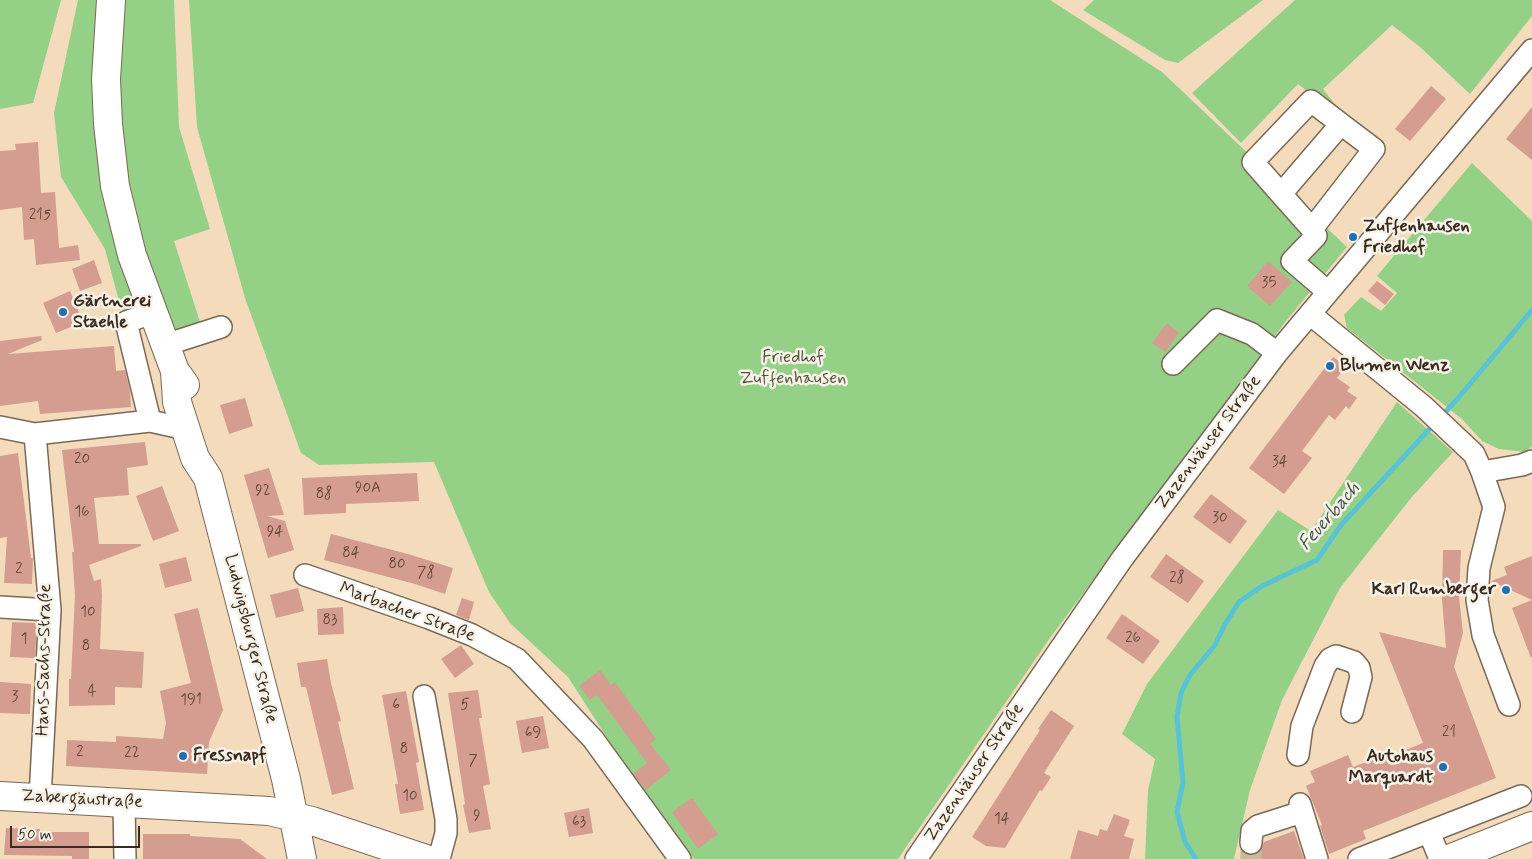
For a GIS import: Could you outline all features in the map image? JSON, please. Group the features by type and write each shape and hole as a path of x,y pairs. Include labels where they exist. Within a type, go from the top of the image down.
{"main road":[{"name":"Ludwigsburger Straße","path":"111,0 106,79 108,124 115,186 132,256 152,313 175,371 193,396 211,454 208,478"},
{"name":"Ludwigsburger Straße","path":"175,371 177,402 168,426 195,458 208,478 295,817 302,859"},
{"name":"Zabergäustraße","path":"0,796 269,812 295,817 426,859"},
{"path":"1449,859 1532,826"}],"street":[{"name":"Zazenhäuser Straße","path":"916,859 1122,559 1277,353 1532,50"},
{"path":"1312,229 1374,149 1311,101 1253,162 1312,229 1316,236 1292,261 1328,292"},
{"path":"1281,194 1341,124"},
{"path":"0,427 35,434 168,426 126,322 152,313"},
{"path":"1310,314 1423,406 1474,454 1494,507 1480,568 1477,600 1483,635 1509,705"},
{"path":"1173,364 1217,320 1252,334 1277,353"},
{"path":"165,345 221,327"},
{"name":"Hans-Sachs-Straße","path":"35,434 50,610 40,798"},
{"path":"1482,472 1522,465 1532,461"},
{"name":"Marbacher Straße","path":"305,575 429,618 472,636 517,659 593,739 680,859"},
{"path":"0,607 50,610"},
{"path":"1298,755 1302,726 1322,674 1330,659 1336,656 1354,662 1358,668 1360,677 1352,712"},
{"path":"424,696 446,819 446,833 439,859"},
{"path":"1360,859 1521,796"},
{"path":"124,802 125,859"},
{"path":"1251,843 1252,832 1258,826 1301,808 1317,859"},
{"path":"1429,832 1440,859"}],"green space":[{"path":"0,0 61,0 33,103 0,109"},
{"path":"78,0 101,0 137,305 122,312 105,249 61,177 54,113"},
{"path":"122,0 174,0 179,127 210,229 174,241 200,322 172,330 146,251 128,184 118,122"},
{"name":"Friedhof Zuffenhausen","path":"189,0 1050,0 1162,72 1347,247 1286,321 1050,638 898,859 694,859 640,789 568,677 510,623 489,592 434,462 319,465 301,453 245,298 197,127"},
{"path":"1094,0 1263,0 1178,63 1165,60 1083,10"},
{"path":"1295,0 1532,0 1532,16 1470,94 1420,47 1392,25 1323,89 1353,127 1298,84 1241,143 1192,93"},
{"path":"1472,163 1532,221 1532,446 1525,452 1499,449 1482,441 1462,419 1347,328 1344,315 1361,297 1381,311 1397,293 1377,276"},
{"path":"1397,402 1453,452 1411,498 1340,588 1282,700 1250,790 1234,859 1145,859 1148,790 1155,759 1122,734 1147,684 1278,510 1311,531"}],"building":[{"path":"1431,86 1446,99 1410,141 1395,129"},
{"path":"1532,107 1532,160 1506,139"},
{"path":"38,142 41,193 55,192 59,248 78,245 80,260 36,265 34,239 24,240 22,207 0,210 0,151 16,150 15,144"},
{"path":"94,260 102,283 80,291 72,269"},
{"path":"1268,261 1292,282 1270,306 1247,286"},
{"path":"1377,281 1394,294 1385,305 1368,291"},
{"name":"Gärtnerei Staehle","path":"70,291 83,322 56,333 43,303"},
{"path":"1167,323 1179,333 1165,352 1152,343"},
{"path":"41,336 42,340 8,354 114,346 116,371 125,370 130,391 131,407 40,414 38,401 0,406 0,341"},
{"path":"1333,357 1346,366 1337,378 1350,387 1347,391 1357,398 1349,409 1346,406 1335,420 1329,415 1302,451 1312,458 1284,494 1249,468"},
{"path":"245,398 253,426 229,434 220,405"},
{"path":"145,442 148,465 127,468 129,495 94,498 99,544 141,544 141,546 89,565 94,581 101,579 100,649 144,652 142,688 115,687 115,705 69,706 75,595 72,552 74,552 62,450"},
{"path":"18,453 31,558 33,558 32,584 4,583 7,537 0,538 0,456"},
{"path":"269,468 284,515 267,516 285,521 294,550 268,558 244,475"},
{"path":"417,473 419,501 346,504 346,513 304,515 302,478"},
{"path":"162,486 179,531 153,541 136,496"},
{"path":"1211,494 1247,521 1230,544 1193,517"},
{"path":"331,534 453,568 445,594 415,584 324,560"},
{"path":"1443,550 1461,550 1459,597 1463,633 1454,667 1496,778 1363,831 1366,839 1329,854 1320,826 1322,825 1306,786 1315,782 1310,771 1348,755 1353,767 1387,754 1388,757 1423,743 1379,632 1446,648 1442,599"},
{"path":"1166,554 1204,581 1188,603 1150,577"},
{"path":"1532,556 1532,600 1491,581 1507,575 1504,567"},
{"path":"186,557 192,581 165,588 159,564"},
{"path":"298,588 304,611 276,618 270,595"},
{"path":"462,598 474,602 469,620 456,615"},
{"path":"1532,600 1532,657 1531,658 1512,608"},
{"path":"343,607 344,634 318,635 317,609"},
{"path":"198,608 223,710 209,742 207,774 66,766 67,740 116,742 116,736 163,739 166,723 160,691 191,683 174,614"},
{"path":"1122,614 1160,641 1143,664 1106,638"},
{"path":"12,622 37,623 35,658 10,657"},
{"path":"461,645 474,664 455,678 441,659"},
{"path":"327,659 341,721 338,722 354,789 332,795 306,687 301,687 297,663"},
{"path":"600,670 611,685 615,682 656,739 650,744 671,770 646,790 633,774 647,763 597,695 590,700 579,686"},
{"path":"0,682 31,684 30,714 0,713"},
{"path":"478,690 482,718 479,718 490,784 483,786 491,829 469,833 463,805 465,804 448,693"},
{"path":"406,691 419,762 416,763 424,810 400,814 395,784 398,784 382,695"},
{"path":"1051,710 1074,726 1044,773 1051,777 1042,791 1040,790 1005,848 986,846 972,837"},
{"path":"543,716 549,748 522,753 516,721"},
{"path":"692,798 718,834 698,849 672,812"},
{"path":"589,808 593,833 569,837 564,813"},
{"path":"1114,814 1130,820 1124,836 1134,839 1129,859 1070,859 1078,830 1098,836 1100,829 1107,831"},
{"path":"6,828 40,829 40,832 89,832 89,859 72,859 72,856 4,855"},
{"path":"1294,831 1304,859 1245,859 1245,854 1256,854 1261,850 1264,842"},
{"path":"143,834 190,834 190,836 240,839 267,859 143,859"}],"waterway":[{"name":"Feuerbach","path":"1441,417 1532,310"},
{"name":"Feuerbach","path":"1196,859 1185,842 1177,812 1183,782 1177,717 1181,693 1190,675 1215,645 1239,602 1262,586 1317,560 1341,525 1435,423"}],"tunnel":[{"path":"1251,843 1251,859"}],"place":[{"name":"Zuffenhausen Friedhof","path":"1353,237"},
{"name":"Gärtnerei Staehle","path":"63,312"},
{"name":"Blumen Wenz","path":"1330,366"},
{"name":"Karl Rumberger","path":"1506,590"},
{"name":"Fressnapf","path":"183,756"},
{"name":"Autohaus Marquardt","path":"1443,767"}]}
